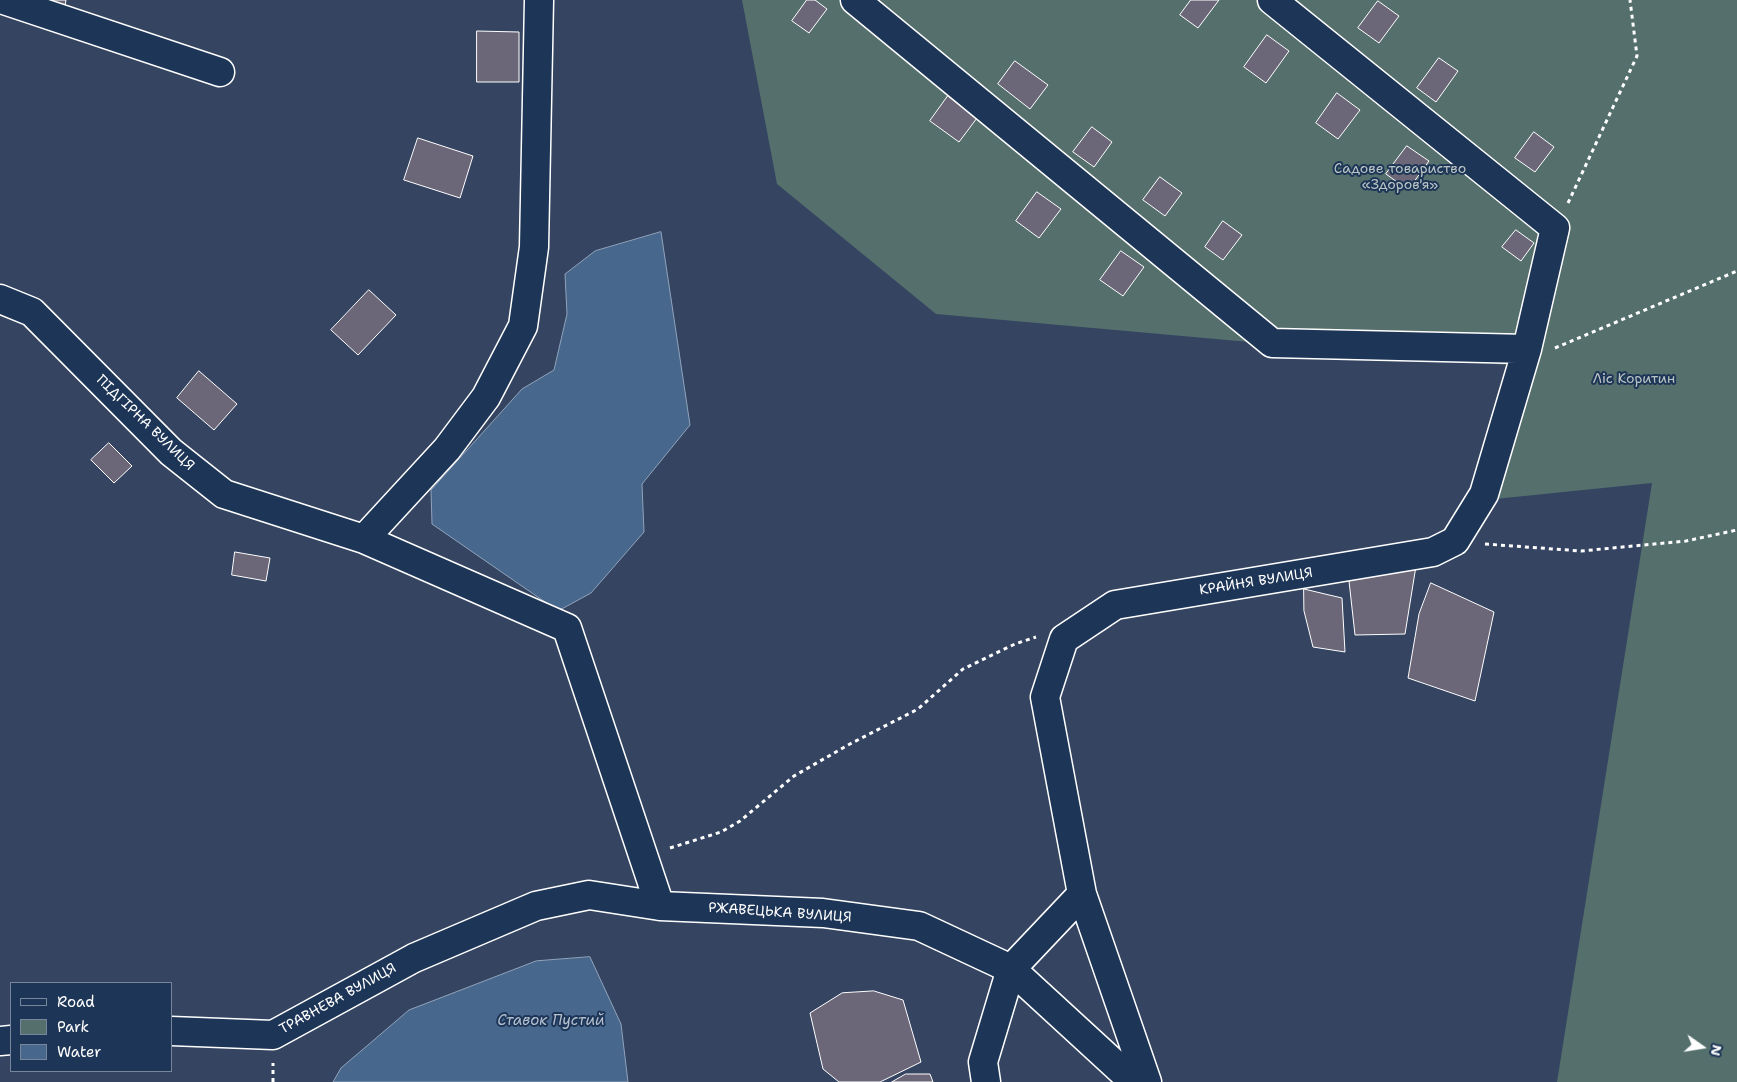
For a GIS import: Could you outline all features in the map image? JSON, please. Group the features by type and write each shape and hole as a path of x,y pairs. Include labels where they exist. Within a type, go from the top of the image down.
{"street":[{"path":"4,0 220,72"},
{"path":"364,539 447,449 481,404 523,326 534,247 539,0"},
{"path":"855,0 1272,343 1526,349"},
{"path":"1272,0 1556,228 1526,349 1484,494 1454,541"},
{"name":"ПІДГІРНА ВУЛИЦЯ","path":"0,299 32,312 171,452 224,494 364,539 567,628 660,906"},
{"name":"КРАЙНЯ ВУЛИЦЯ","path":"1064,638 1115,605 1433,552 1454,541"},
{"path":"1064,638 1045,697 1082,894 1147,1082"},
{"path":"986,1082 983,1062 1011,969 1082,894"},
{"name":"РЖАВЕЦЬКА ВУЛИЦЯ","path":"414,958 536,906 589,895 660,906 823,913 919,926 1011,969 1134,1082"},
{"name":"ТРАВНЕВА ВУЛИЦЯ","path":"172,1031 273,1035 414,958"}],"path":[{"path":"1556,228 1637,56 1630,0"},
{"path":"1526,349 1558,348 1737,271"},
{"path":"1454,541 1581,551 1686,541 1737,530"},
{"path":"643,856 728,828 740,821 794,776 848,745 918,709 963,669 1015,644 1050,633 1064,638"}],"green space":[{"name":"Садове товариство «Здоров'я»","path":"742,0 1737,0 1737,1082 1557,1082 1652,483 1495,499 1529,367 936,314 777,184"}],"water":[{"path":"661,232 690,425 642,484 644,532 591,593 558,611 432,524 431,490 522,389 554,370 567,314 565,274 595,251"},
{"name":"Ставок Пустий","path":"590,957 621,1024 628,1082 333,1082 341,1068 409,1010 536,961"}],"building":[{"path":"37,0 66,0 65,6"},
{"path":"807,0 815,0 827,9 809,33 792,21"},
{"path":"1191,0 1219,0 1198,28 1180,15"},
{"path":"1378,1 1399,16 1379,43 1358,28"},
{"path":"477,31 519,32 519,82 477,82"},
{"path":"1267,35 1289,51 1266,83 1244,67"},
{"path":"1439,58 1458,71 1436,102 1417,88"},
{"path":"1015,61 1048,85 1030,109 998,84"},
{"path":"1337,93 1360,110 1338,139 1316,123"},
{"path":"948,96 977,118 959,142 930,121"},
{"path":"1092,127 1112,142 1094,167 1073,152"},
{"path":"1534,132 1554,147 1535,172 1515,158"},
{"path":"418,138 473,156 460,198 404,180"},
{"path":"1407,146 1429,161 1408,190 1386,174"},
{"path":"1160,177 1182,193 1165,216 1143,200"},
{"path":"1037,192 1061,209 1039,238 1016,221"},
{"path":"1223,221 1242,235 1223,260 1205,247"},
{"path":"1516,230 1534,243 1521,261 1502,247"},
{"path":"1121,251 1144,267 1123,296 1100,280"},
{"path":"369,290 396,315 358,355 331,330"},
{"path":"199,371 237,404 214,430 177,398"},
{"path":"109,443 132,466 114,483 91,460"},
{"path":"235,552 270,558 266,581 232,575"},
{"path":"1358,565 1416,566 1405,634 1355,635 1349,581"},
{"path":"1431,583 1494,612 1475,701 1408,678 1419,614"},
{"path":"1304,589 1342,598 1345,652 1313,647 1304,611"},
{"path":"874,991 903,1000 921,1062 880,1082 839,1082 823,1069 810,1013 842,993"},
{"path":"906,1074 930,1074 933,1082 892,1082"}],"park label":[{"name":"Ліс Коритин","path":"1634,379"}]}
